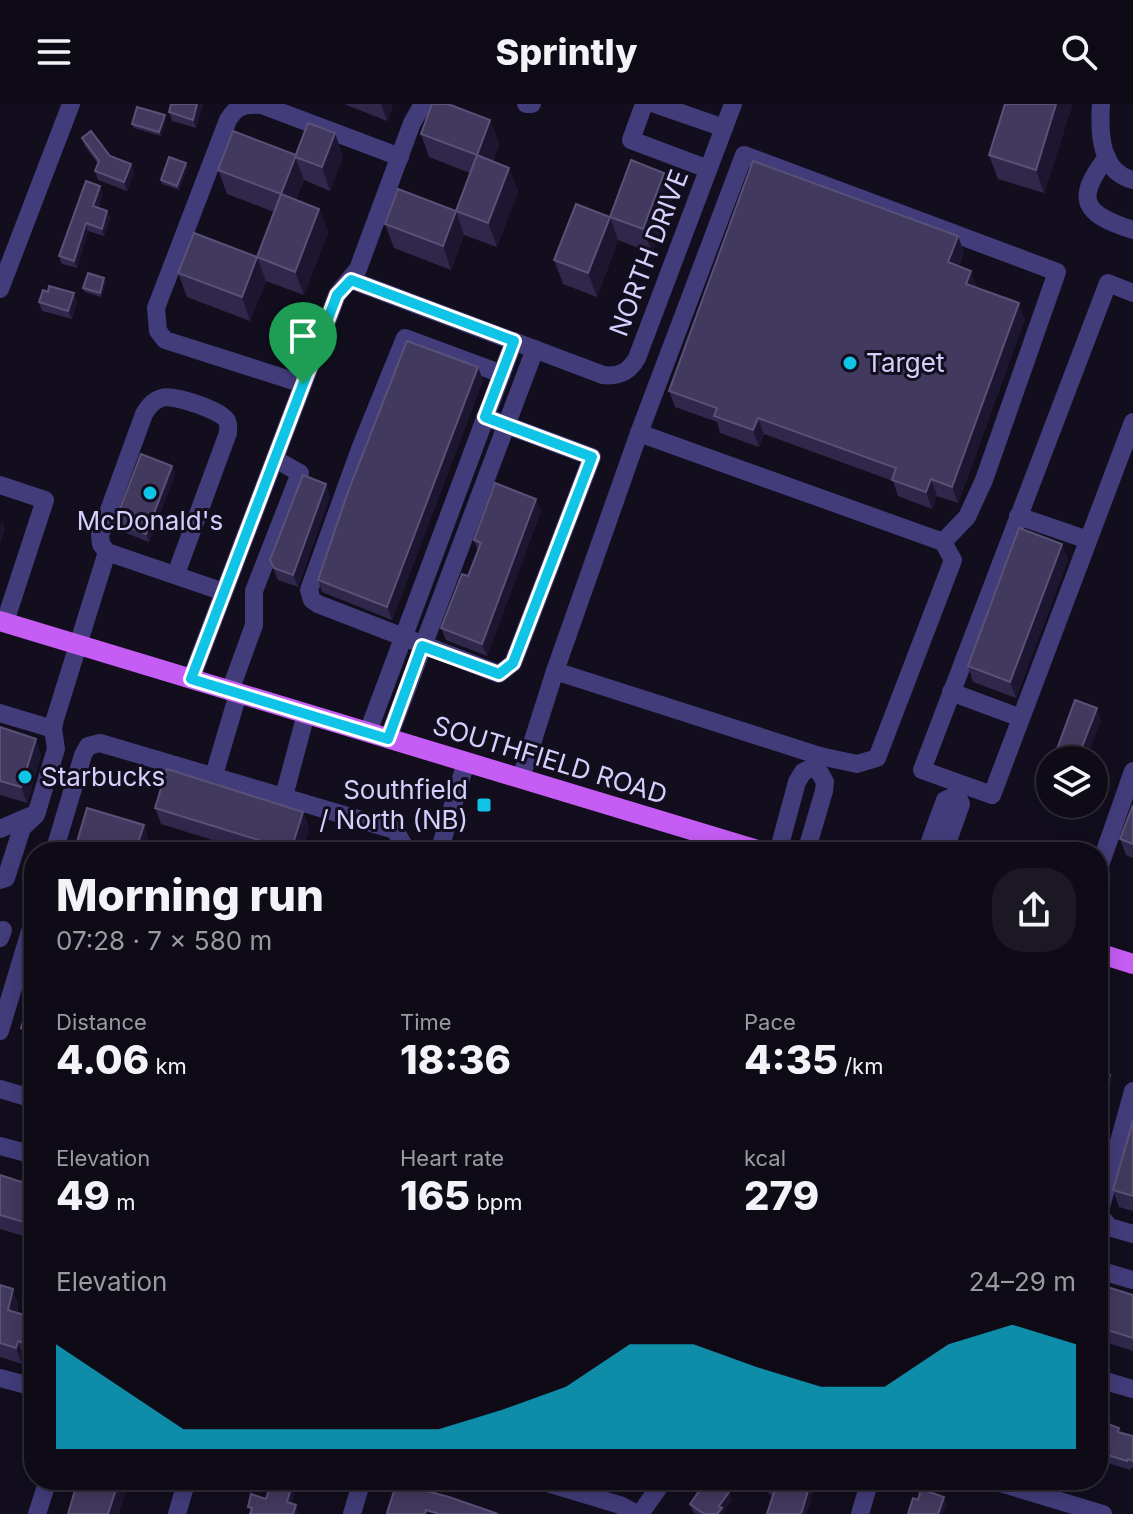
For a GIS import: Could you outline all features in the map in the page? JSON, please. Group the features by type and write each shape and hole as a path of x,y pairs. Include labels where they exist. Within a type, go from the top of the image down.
{"main road":[{"name":"SOUTHFIELD ROAD","path":"2,621 731,842"},
{"path":"1108,956 1133,964"}],"street":[{"path":"0,289 71,104"},
{"path":"191,679 337,295 358,269 423,104"},
{"path":"644,104 631,140 708,169"},
{"path":"655,104 724,128"},
{"name":"NORTH DRIVE","path":"351,280 603,375 619,375 632,367 733,104"},
{"path":"1101,104 1102,139 1112,170 1133,180"},
{"path":"303,384 165,340 158,331 156,308 228,120 244,105 262,105 400,157"},
{"path":"521,778 555,671 639,433 744,155 1057,272 984,480 967,517 943,542"},
{"path":"1107,157 1088,181 1087,198 1094,212 1133,230"},
{"path":"1133,293 1108,283 922,770 959,789 992,795 1133,422"},
{"path":"485,417 592,457 513,663 499,674 401,639 318,604 312,600 309,590 360,449 405,338 502,374"},
{"path":"368,732 514,341"},
{"path":"388,739 535,349"},
{"path":"176,574 228,433 228,425 219,413 172,397 163,397 144,414 100,535 101,544 107,552 176,574 254,591"},
{"path":"555,671 818,761 857,764 877,758 953,560 943,542 639,433"},
{"path":"214,775 254,625 254,591 300,473 275,459"},
{"path":"0,485 45,500 2,621"},
{"path":"1018,516 1088,540"},
{"path":"0,880 6,878 22,828 36,815 56,749 53,729 107,552"},
{"path":"951,692 1021,718"},
{"path":"0,713 53,729"},
{"path":"284,796 306,714"},
{"path":"57,842 83,755 88,746 100,743 395,830 402,842"},
{"path":"781,842 797,782 803,772 818,761"},
{"path":"809,842 824,791 825,782 818,761"},
{"path":"442,842 466,762"},
{"path":"1108,842 1133,771"},
{"path":"930,842 945,800 959,789"},
{"path":"948,842 961,804 959,789"},
{"path":"0,829 24,816 36,815"},
{"path":"0,1031 24,955"},
{"path":"0,1089 24,1096"},
{"path":"1108,1181 1133,1091"},
{"path":"0,1146 24,1152"},
{"path":"1108,1226 1133,1234"},
{"path":"1108,1273 1133,1280"},
{"path":"0,1378 24,1384"},
{"path":"1108,1382 1133,1389"},
{"path":"37,1514 45,1490"},
{"path":"177,1514 184,1490"},
{"path":"352,1514 359,1490"},
{"path":"570,1490 620,1505 638,1514 656,1490"},
{"path":"860,1514 867,1490"},
{"path":"1021,1490 1093,1513"}],"building":[{"path":"171,104 197,104 193,120 169,112"},
{"path":"432,104 448,104 490,120 477,155 421,134"},
{"path":"1005,104 1056,104 1036,170 989,155"},
{"path":"137,107 165,115 159,132 132,124"},
{"path":"308,123 335,133 322,167 295,157"},
{"path":"91,131 110,156 131,164 124,182 95,171 99,161 82,138"},
{"path":"233,131 296,155 281,194 218,170"},
{"path":"477,155 509,168 488,223 456,211"},
{"path":"169,157 186,163 177,186 161,180"},
{"path":"631,160 664,173 643,229 610,217"},
{"name":"Target","path":"753,161 958,236 948,262 971,271 966,284 1019,303 952,487 931,479 926,492 892,480 896,468 758,418 753,430 714,416 717,408 669,391"},
{"path":"86,181 100,186 93,206 107,211 102,229 86,223 74,261 59,256"},
{"path":"398,189 456,211 443,246 385,224"},
{"path":"281,194 319,209 295,272 257,257"},
{"path":"576,204 610,217 588,273 554,260"},
{"path":"194,233 257,257 242,297 178,273"},
{"path":"88,273 104,278 100,293 83,288"},
{"path":"49,286 74,293 68,311 39,302 43,290 48,292"},
{"path":"407,341 478,367 387,607 318,580 348,492"},
{"name":"McDonald's","path":"141,454 172,466 146,534 115,522"},
{"path":"303,475 326,484 293,575 274,568 270,560"},
{"path":"495,483 536,499 482,644 441,628 462,574 468,576 481,543 474,540"},
{"path":"1019,528 1062,544 1010,682 968,666"},
{"path":"1075,700 1097,708 1082,746 1058,746"},
{"path":"0,727 36,739 21,787 0,781"},
{"path":"167,769 303,812 294,842 265,842 155,808"},
{"path":"1133,805 1133,844 1120,839"},
{"path":"87,808 144,825 138,842 77,842"},
{"path":"1133,1121 1133,1196 1113,1190"},
{"path":"0,1175 24,1183 24,1222 0,1215"},
{"path":"0,1285 13,1289 8,1310 24,1315 24,1343 18,1341 16,1348 0,1343"},
{"path":"1108,1287 1133,1295 1133,1338 1108,1330"},
{"path":"1108,1424 1119,1428 1118,1432 1133,1436 1133,1461 1108,1455"},
{"path":"75,1490 116,1490 108,1514 68,1514"},
{"path":"269,1490 291,1490 287,1502 296,1505 293,1514 250,1514 251,1494 266,1499"},
{"path":"394,1490 423,1490 498,1514 439,1514 426,1510 425,1514 387,1513"},
{"path":"700,1490 729,1492 717,1514 704,1514 690,1504"},
{"path":"775,1490 808,1490 801,1514 767,1514"},
{"path":"921,1490 944,1497 938,1514 908,1514 913,1498 918,1500"}],"place":[{"name":"Target","path":"850,363"},
{"name":"McDonald's","path":"150,493"},
{"name":"Starbucks","path":"25,777"},
{"name":"Southfield / North (NB)","path":"484,805"}],"route":[{"path":"351,280 514,341 485,417 592,457 513,663 499,674 422,646 388,739 191,679 303,384 339,290 351,280"}]}
